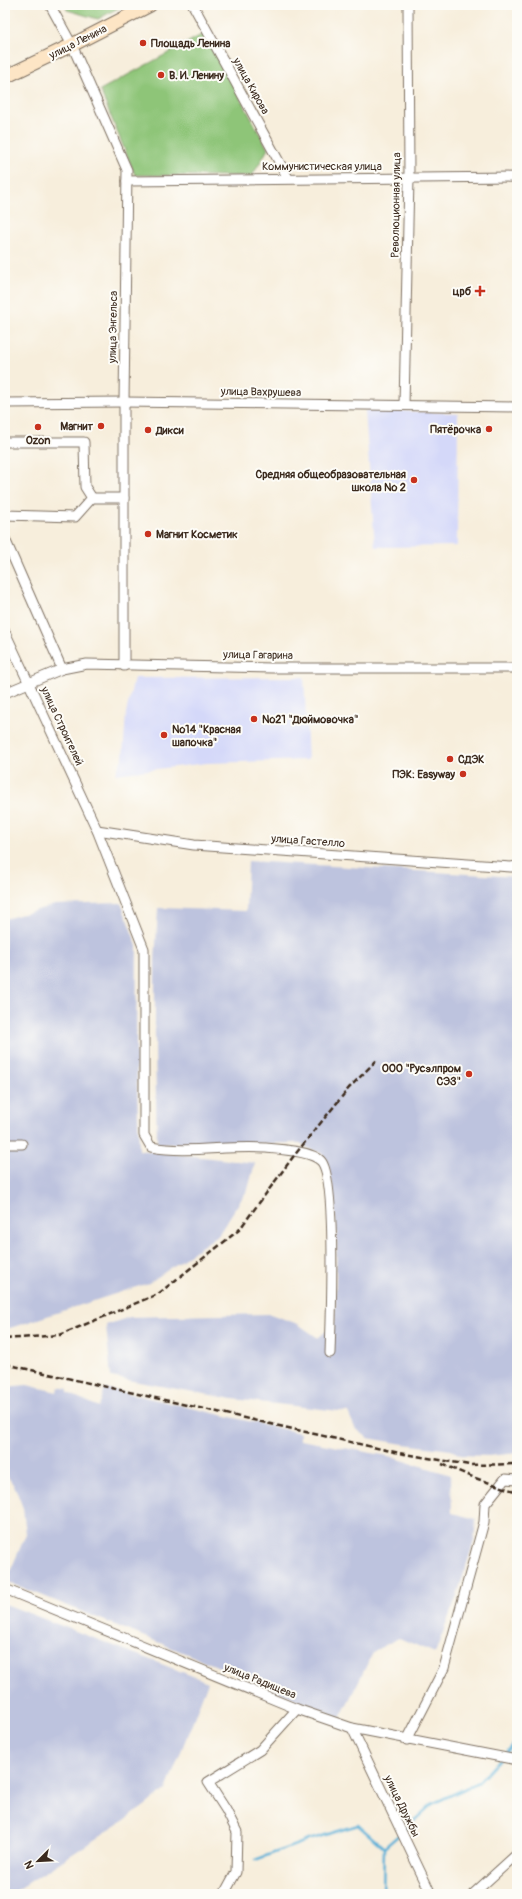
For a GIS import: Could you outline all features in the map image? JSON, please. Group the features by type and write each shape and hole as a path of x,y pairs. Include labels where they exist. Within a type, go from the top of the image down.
{"main road":[{"name":"улица Ленина","path":"5,77 150,5"}],"street":[{"name":"улица Энгельса","path":"50,5 72,45 127,170 124,402 124,666"},
{"name":"улица Кирова","path":"193,5 288,178"},
{"name":"Революционная улица","path":"404,406 409,178 408,5"},
{"name":"Коммунистическая улица","path":"127,181 517,176"},
{"name":"улица Вахрушева","path":"5,403 124,402 517,407"},
{"path":"5,442 84,442 85,487 92,498"},
{"path":"5,514 75,516 92,498 124,498"},
{"path":"5,538 62,669"},
{"name":"улица Строителей","path":"5,632 97,830 144,949 144,1135 151,1147 170,1150 265,1148 308,1154 321,1160 326,1170 332,1227 330,1353"},
{"name":"улица Гагарина","path":"5,693 28,682 62,669 87,664 110,664 124,666 273,668 517,668"},
{"name":"улица Гастелло","path":"97,830 194,845 511,867 517,866"},
{"path":"5,1144 22,1144"},
{"path":"407,1740 444,1668 484,1522 485,1504 505,1479 517,1480"},
{"name":"улица Радищева","path":"5,1589 297,1709 352,1728 407,1740 517,1760"},
{"path":"224,1894 236,1872 237,1832 226,1810 208,1782 260,1750 297,1709"},
{"name":"улица Дружбы","path":"352,1728 431,1894"},
{"path":"473,1894 517,1854"}],"shaded area":[{"name":"Средняя общеобразовательная школа № 2","path":"365,410 458,413 457,546 375,547"},
{"path":"304,677 308,760 207,763 115,774 123,757 126,713 134,678"},
{"path":"248,861 517,877 517,1453 489,1456 461,1455 451,1450 368,1438 355,1428 348,1412 233,1399 111,1377 106,1325 130,1317 270,1314 298,1324 318,1338 335,1323 337,1234 332,1183 327,1161 321,1153 300,1143 157,1144 155,961 158,908 246,911"},
{"path":"121,903 137,946 136,1050 139,1150 255,1163 248,1189 218,1235 149,1283 10,1328 5,1327 5,919 55,905"},
{"path":"27,1385 57,1392 58,1387 68,1389 68,1393 99,1407 105,1388 300,1433 300,1440 388,1456 451,1475 452,1513 476,1519 474,1541 456,1598 435,1653 399,1638 374,1651 340,1718 244,1677 6,1581 26,1534 23,1508 15,1487 5,1473 5,1387"},
{"path":"5,1604 208,1682 166,1790 131,1816 11,1894 5,1894"}],"green space":[{"path":"65,5 124,5 98,19 67,10"},
{"path":"205,33 268,149 252,176 135,175 100,90"}],"waterway":[{"path":"503,1756 517,1741"},
{"path":"404,1830 432,1804 479,1782 500,1759"},
{"path":"255,1860 309,1840 358,1825 384,1848"},
{"path":"383,1894 384,1848 400,1834"}],"railway":[{"path":"5,1339 60,1335 158,1294 239,1230 293,1157 349,1088 378,1059"},
{"path":"5,1364 399,1453 470,1465 517,1464"},
{"path":"442,1464 475,1478 517,1492"}],"place":[{"name":"Площадь Ленина","path":"143,43"},
{"name":"В. И. Ленину","path":"161,75"},
{"name":"црб","path":"480,291"},
{"name":"Магнит","path":"101,426"},
{"name":"Ozon","path":"38,427"},
{"name":"Пятёрочка","path":"489,429"},
{"name":"Дикси","path":"148,430"},
{"name":"Средняя общеобразовательная школа № 2","path":"414,480"},
{"name":"Магнит Косметик","path":"148,534"},
{"name":"№21 \"Дюймовочка\"","path":"254,719"},
{"name":"№14 \"Красная шапочка\"","path":"164,735"},
{"name":"СДЭК","path":"450,759"},
{"name":"ПЭК: Easyway","path":"463,774"},
{"name":"ООО \"Русэлпром СЭЗ\"","path":"469,1074"}]}
